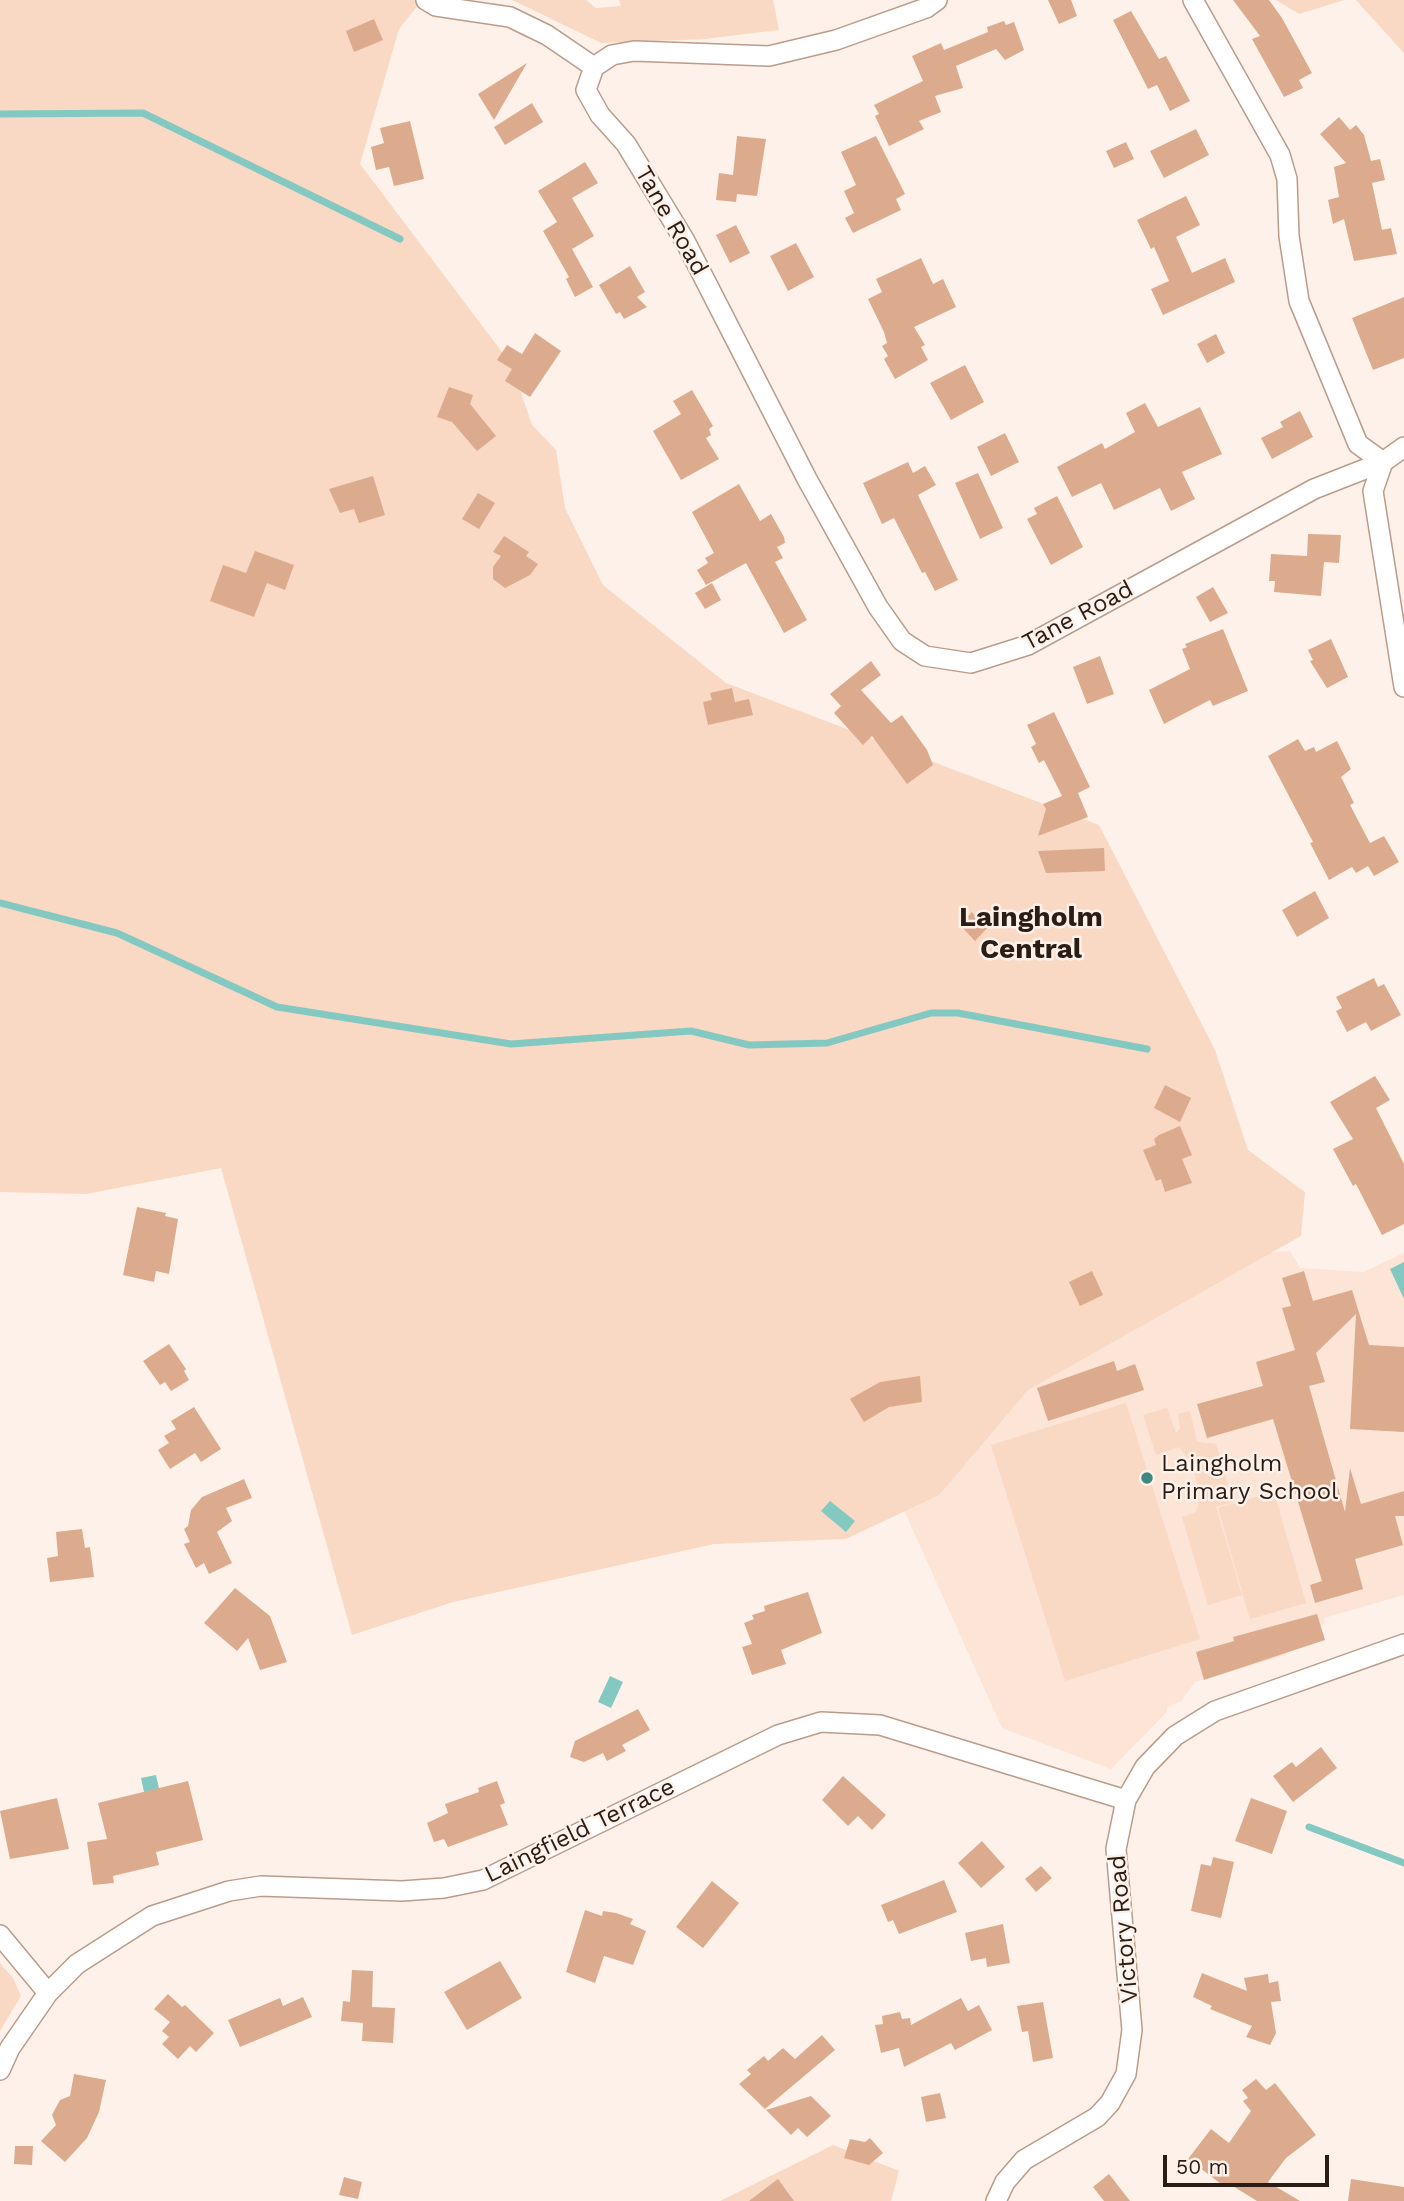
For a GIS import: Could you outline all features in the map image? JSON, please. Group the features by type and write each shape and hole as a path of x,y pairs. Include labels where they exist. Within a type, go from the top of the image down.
{"street":[{"path":"426,0 436,6 510,17 547,35 594,66 612,55 634,51 769,56 836,40 926,8 937,0"},
{"path":"1193,0 1280,155 1287,179 1289,236 1299,301 1358,444 1383,462"},
{"name":"Tane Road","path":"594,66 586,90 600,115 626,144 685,241 807,480 878,607 902,641 925,656 971,663 1028,645 1314,489 1383,462"},
{"path":"1404,447 1383,462 1373,491 1404,687"},
{"name":"Victory Road","path":"996,2201 1005,2182 1024,2160 1097,2117 1110,2104 1126,2074 1132,2030 1116,1849 1126,1800 1159,1751 1195,1722 1250,1697 1404,1644"},
{"name":"Laingfield Terrace","path":"0,2070 10,2048 48,1993 77,1964 152,1916 229,1891 261,1886 402,1891 444,1888 483,1880 778,1735 821,1722 880,1725 1126,1800"},
{"path":"0,1935 48,1993"}],"shaded area":[{"path":"0,0 422,0 399,29 360,164 511,364 532,425 556,450 565,508 603,585 726,683 1099,825 1215,1050 1248,1150 1305,1192 1301,1236 1028,1390 939,1495 846,1539 714,1544 453,1602 352,1635 221,1168 86,1194 0,1192"},
{"path":"512,0 586,0 596,8 621,6 619,0 773,0 779,30 705,39 601,43"},
{"path":"1276,0 1344,0 1299,14"},
{"path":"1356,0 1404,0 1404,54 1402,51"},
{"name":"Laingholm Primary School","path":"1290,1251 1300,1268 1363,1272 1404,1253 1404,1595 1324,1618 1325,1623 1285,1652 1286,1655 1195,1682 1181,1701 1167,1707 1167,1712 1111,1769 1002,1728 875,1446 1260,1253"},
{"path":"1126,1403 1200,1639 1065,1681 991,1445"},
{"path":"1167,1408 1176,1433 1180,1429 1178,1414 1190,1411 1197,1442 1216,1444 1233,1502 1216,1507 1242,1595 1208,1605 1182,1517 1196,1512 1201,1496 1191,1463 1179,1447 1156,1455 1143,1415"},
{"path":"1274,1492 1306,1603 1250,1619 1218,1508"},
{"path":"0,1963 13,1978 21,1996 0,2031"},
{"path":"833,2145 899,2171 891,2201 720,2201"}],"water":[{"path":"1404,1262 1404,1299 1390,1269"},
{"path":"830,1501 855,1521 846,1532 821,1511"},
{"path":"610,1676 623,1682 611,1708 598,1702"},
{"path":"156,1775 163,1807 148,1811 141,1778"}],"building":[{"path":"1048,0 1071,0 1077,16 1059,24"},
{"path":"1233,0 1269,0 1312,73 1299,80 1303,88 1284,97 1252,39 1260,36"},
{"path":"1131,11 1159,59 1166,56 1190,101 1170,111 1157,85 1148,89 1113,20"},
{"path":"374,19 383,40 354,52 346,31"},
{"path":"1004,21 1006,25 1014,22 1024,50 1005,60 996,49 956,66 963,88 935,96 941,112 919,121 924,129 889,146 875,116 879,114 874,105 923,81 912,56 941,43 944,50 988,32 987,27"},
{"path":"527,63 494,120 478,94"},
{"path":"532,103 543,122 505,145 494,127"},
{"path":"1339,117 1350,130 1356,125 1364,135 1371,161 1380,159 1385,180 1372,183 1382,230 1391,228 1397,254 1354,261 1344,219 1333,224 1328,200 1339,197 1334,167 1346,163 1320,134"},
{"path":"410,121 424,179 394,186 389,167 376,170 371,147 384,143 380,128"},
{"path":"1196,129 1209,155 1164,178 1150,151"},
{"path":"737,136 766,139 757,196 737,194 736,202 716,200 719,173 733,175"},
{"path":"876,136 905,194 896,199 901,210 853,233 845,218 854,213 844,191 856,185 841,152"},
{"path":"1126,142 1134,159 1114,168 1106,151"},
{"path":"585,162 598,183 572,198 594,236 572,249 593,287 575,297 566,279 569,277 543,231 557,222 538,191"},
{"path":"1186,196 1200,225 1176,237 1192,273 1225,258 1235,282 1163,315 1151,289 1169,281 1154,247 1151,249 1137,220"},
{"path":"736,225 750,253 730,263 716,235"},
{"path":"796,243 814,277 788,291 770,256"},
{"path":"921,258 933,284 943,279 956,307 914,327 925,345 921,347 928,360 895,379 884,359 888,356 882,346 887,343 884,332 868,299 882,292 876,279"},
{"path":"630,266 645,292 637,297 647,307 624,319 620,312 616,314 599,285"},
{"path":"1404,297 1404,358 1373,370 1352,318"},
{"path":"535,333 561,351 530,397 505,381 512,369 497,360 507,345 522,354"},
{"path":"1216,334 1225,353 1207,363 1197,344"},
{"path":"965,365 984,402 951,420 930,383"},
{"path":"449,387 473,395 470,404 496,436 477,451 452,422 437,417"},
{"path":"692,390 713,426 709,429 711,435 706,438 719,459 681,480 653,431 681,414 673,401"},
{"path":"1145,403 1158,427 1200,407 1222,454 1182,472 1195,499 1171,511 1160,488 1114,510 1101,483 1072,497 1057,467 1102,443 1105,449 1135,432 1126,413"},
{"path":"1300,411 1313,437 1272,459 1261,438 1283,427 1280,422"},
{"path":"1005,433 1019,462 991,476 977,447"},
{"path":"908,462 913,473 925,466 936,485 918,495 958,580 935,591 925,572 922,573 894,518 882,524 863,483"},
{"path":"978,473 1003,528 980,539 955,483"},
{"path":"373,476 385,515 359,523 354,509 340,513 329,489"},
{"path":"739,484 760,521 771,514 784,537 785,543 777,547 783,558 775,562 807,620 784,633 746,563 706,585 697,570 708,563 705,558 714,553 692,512"},
{"path":"478,493 495,503 479,529 462,519"},
{"path":"1057,496 1083,547 1051,565 1027,519 1037,514 1034,508"},
{"path":"1308,534 1341,535 1339,563 1324,562 1321,596 1274,592 1275,581 1269,581 1271,554 1307,556"},
{"path":"504,536 529,552 526,556 538,564 530,575 505,588 493,579 493,567 501,556 493,552"},
{"path":"255,551 294,565 285,590 267,583 254,617 210,601 223,565 246,573"},
{"path":"712,583 721,600 705,609 695,593"},
{"path":"1213,587 1228,613 1210,622 1196,597"},
{"path":"1223,629 1248,691 1213,706 1210,700 1164,724 1149,690 1190,669 1182,649 1187,647 1185,644"},
{"path":"1331,639 1348,677 1327,688 1310,661 1313,660 1308,650"},
{"path":"1100,656 1114,694 1087,704 1073,667"},
{"path":"871,661 881,675 861,690 891,723 902,715 927,750 933,765 907,784 872,736 863,745 834,713 841,706 830,694"},
{"path":"732,688 735,702 749,699 753,715 708,725 703,702 712,700 710,693"},
{"path":"1054,712 1090,787 1078,793 1088,817 1038,836 1046,809 1043,804 1062,796 1044,760 1039,763 1031,747 1036,744 1027,725"},
{"path":"1298,739 1305,751 1314,747 1316,752 1337,741 1351,769 1341,777 1354,803 1350,805 1370,843 1384,836 1399,862 1374,876 1368,866 1356,873 1352,867 1329,880 1310,843 1313,842 1268,756"},
{"path":"1104,848 1105,871 1046,873 1038,851"},
{"path":"1315,891 1329,918 1297,937 1282,910"},
{"path":"972,912 975,916 978,913 989,926 975,941 960,925"},
{"path":"1374,978 1378,987 1384,984 1401,1015 1371,1031 1366,1022 1347,1032 1336,1011 1342,1008 1336,997"},
{"path":"1375,1076 1390,1100 1376,1108 1404,1164 1404,1224 1382,1235 1356,1184 1353,1186 1333,1149 1353,1139 1330,1102"},
{"path":"1165,1085 1191,1098 1180,1122 1154,1108"},
{"path":"1180,1126 1192,1155 1182,1159 1192,1183 1165,1192 1161,1179 1156,1181 1143,1150 1156,1145 1154,1139 1159,1135"},
{"path":"137,1207 166,1213 165,1216 178,1219 169,1274 156,1271 154,1282 123,1275"},
{"path":"1092,1271 1103,1295 1080,1306 1069,1282"},
{"path":"1304,1271 1313,1301 1352,1290 1369,1345 1404,1347 1404,1432 1350,1429 1356,1314 1316,1353 1325,1382 1309,1386 1345,1512 1350,1468 1361,1504 1404,1491 1404,1516 1395,1516 1403,1545 1355,1559 1363,1589 1315,1603 1310,1585 1322,1581 1273,1419 1207,1438 1197,1404 1263,1386 1256,1362 1295,1350 1282,1308 1291,1306 1282,1278"},
{"path":"169,1344 186,1369 184,1371 189,1380 171,1391 165,1382 160,1385 143,1361"},
{"path":"1114,1361 1117,1371 1135,1364 1144,1390 1048,1421 1037,1388"},
{"path":"920,1376 922,1402 889,1407 864,1422 850,1399 880,1382"},
{"path":"194,1407 221,1449 201,1462 195,1453 170,1469 158,1450 169,1443 164,1436 176,1429 171,1421"},
{"path":"244,1479 252,1498 226,1508 232,1521 217,1532 232,1563 209,1574 204,1563 196,1568 184,1544 190,1542 184,1529 188,1526 191,1510 202,1497"},
{"path":"82,1529 85,1548 90,1547 94,1577 50,1582 47,1558 58,1556 56,1532"},
{"path":"235,1588 270,1616 287,1662 260,1670 248,1638 237,1651 204,1623"},
{"path":"808,1592 822,1633 781,1650 786,1664 752,1675 742,1647 752,1644 744,1623 754,1619 752,1615 765,1611 764,1606"},
{"path":"1317,1614 1325,1640 1204,1680 1196,1652 1234,1641 1233,1637"},
{"path":"638,1709 650,1730 622,1745 626,1751 607,1761 603,1753 584,1762 570,1757 575,1741"},
{"path":"1321,1747 1337,1768 1293,1802 1273,1776 1292,1762 1296,1767"},
{"path":"843,1776 886,1815 872,1830 858,1816 848,1826 822,1800"},
{"path":"188,1781 203,1840 156,1852 159,1865 113,1876 114,1883 93,1885 87,1842 107,1839 98,1803"},
{"path":"497,1781 505,1803 500,1805 508,1825 448,1847 444,1839 434,1842 427,1823 448,1813 445,1804 479,1792 478,1788"},
{"path":"57,1798 69,1849 10,1859 0,1811"},
{"path":"1251,1798 1287,1811 1272,1854 1235,1841"},
{"path":"982,1841 1005,1867 981,1888 958,1863"},
{"path":"1213,1857 1234,1862 1221,1918 1191,1911 1201,1864 1211,1866"},
{"path":"1041,1866 1052,1878 1036,1892 1025,1879"},
{"path":"944,1880 957,1912 899,1934 893,1920 888,1922 881,1905"},
{"path":"712,1881 739,1903 703,1948 676,1927"},
{"path":"585,1910 602,1916 603,1911 616,1913 633,1919 630,1924 646,1931 633,1965 604,1956 595,1983 566,1972"},
{"path":"1003,1924 1010,1963 987,1967 986,1958 971,1961 965,1933"},
{"path":"500,1961 522,1998 467,2030 444,1992"},
{"path":"352,1970 373,1971 372,2007 395,2008 393,2043 362,2041 363,2023 341,2021 343,2001 350,2002"},
{"path":"1202,1973 1247,1991 1244,1978 1268,1974 1269,1983 1278,1981 1281,2001 1271,2002 1276,2033 1270,2045 1246,2037 1252,2026 1210,2009 1212,2006 1193,1997"},
{"path":"168,1994 182,2007 185,2005 214,2033 196,2052 190,2046 178,2059 162,2044 169,2037 162,2031 170,2022 154,2009"},
{"path":"303,1997 312,2017 240,2047 228,2020 280,1998 283,2006"},
{"path":"961,1998 968,2011 979,2005 992,2030 955,2050 951,2043 904,2067 899,2048 881,2053 875,2025 883,2024 882,2016 900,2012 902,2019 910,2018 911,2025"},
{"path":"1043,2002 1053,2058 1033,2062 1028,2031 1022,2032 1017,2006"},
{"path":"822,2035 835,2050 765,2109 739,2084 751,2074 747,2070 764,2056 768,2061 783,2048 795,2059"},
{"path":"74,2074 106,2080 99,2112 87,2138 65,2162 41,2141 56,2125 52,2115 60,2100 70,2096"},
{"path":"1256,2079 1266,2090 1275,2083 1316,2135 1286,2158 1268,2182 1300,2201 1257,2201 1228,2183 1225,2187 1188,2159 1211,2129 1229,2143 1251,2111 1243,2101 1248,2098 1242,2090"},
{"path":"940,2093 946,2118 926,2122 921,2097"},
{"path":"811,2096 831,2116 807,2137 798,2128 791,2135 766,2110"},
{"path":"870,2138 883,2153 869,2165 844,2158 850,2139 865,2142"},
{"path":"15,2146 33,2146 32,2165 14,2164"},
{"path":"1109,2174 1130,2201 1104,2201 1093,2187"},
{"path":"344,2177 362,2182 358,2199 339,2195"},
{"path":"778,2179 794,2201 749,2201"},
{"path":"1351,2179 1404,2187 1404,2201 1348,2201"}],"waterway":[{"path":"0,114 143,113 400,239"},
{"path":"0,903 117,933 277,1007 511,1044 691,1031 749,1045 827,1043 931,1013 958,1013 1147,1049"},
{"path":"1309,1827 1404,1863"}],"place":[{"name":"Laingholm Primary School","path":"1147,1478"}],"district":[{"name":"Laingholm Central","path":"1031,934"}]}
